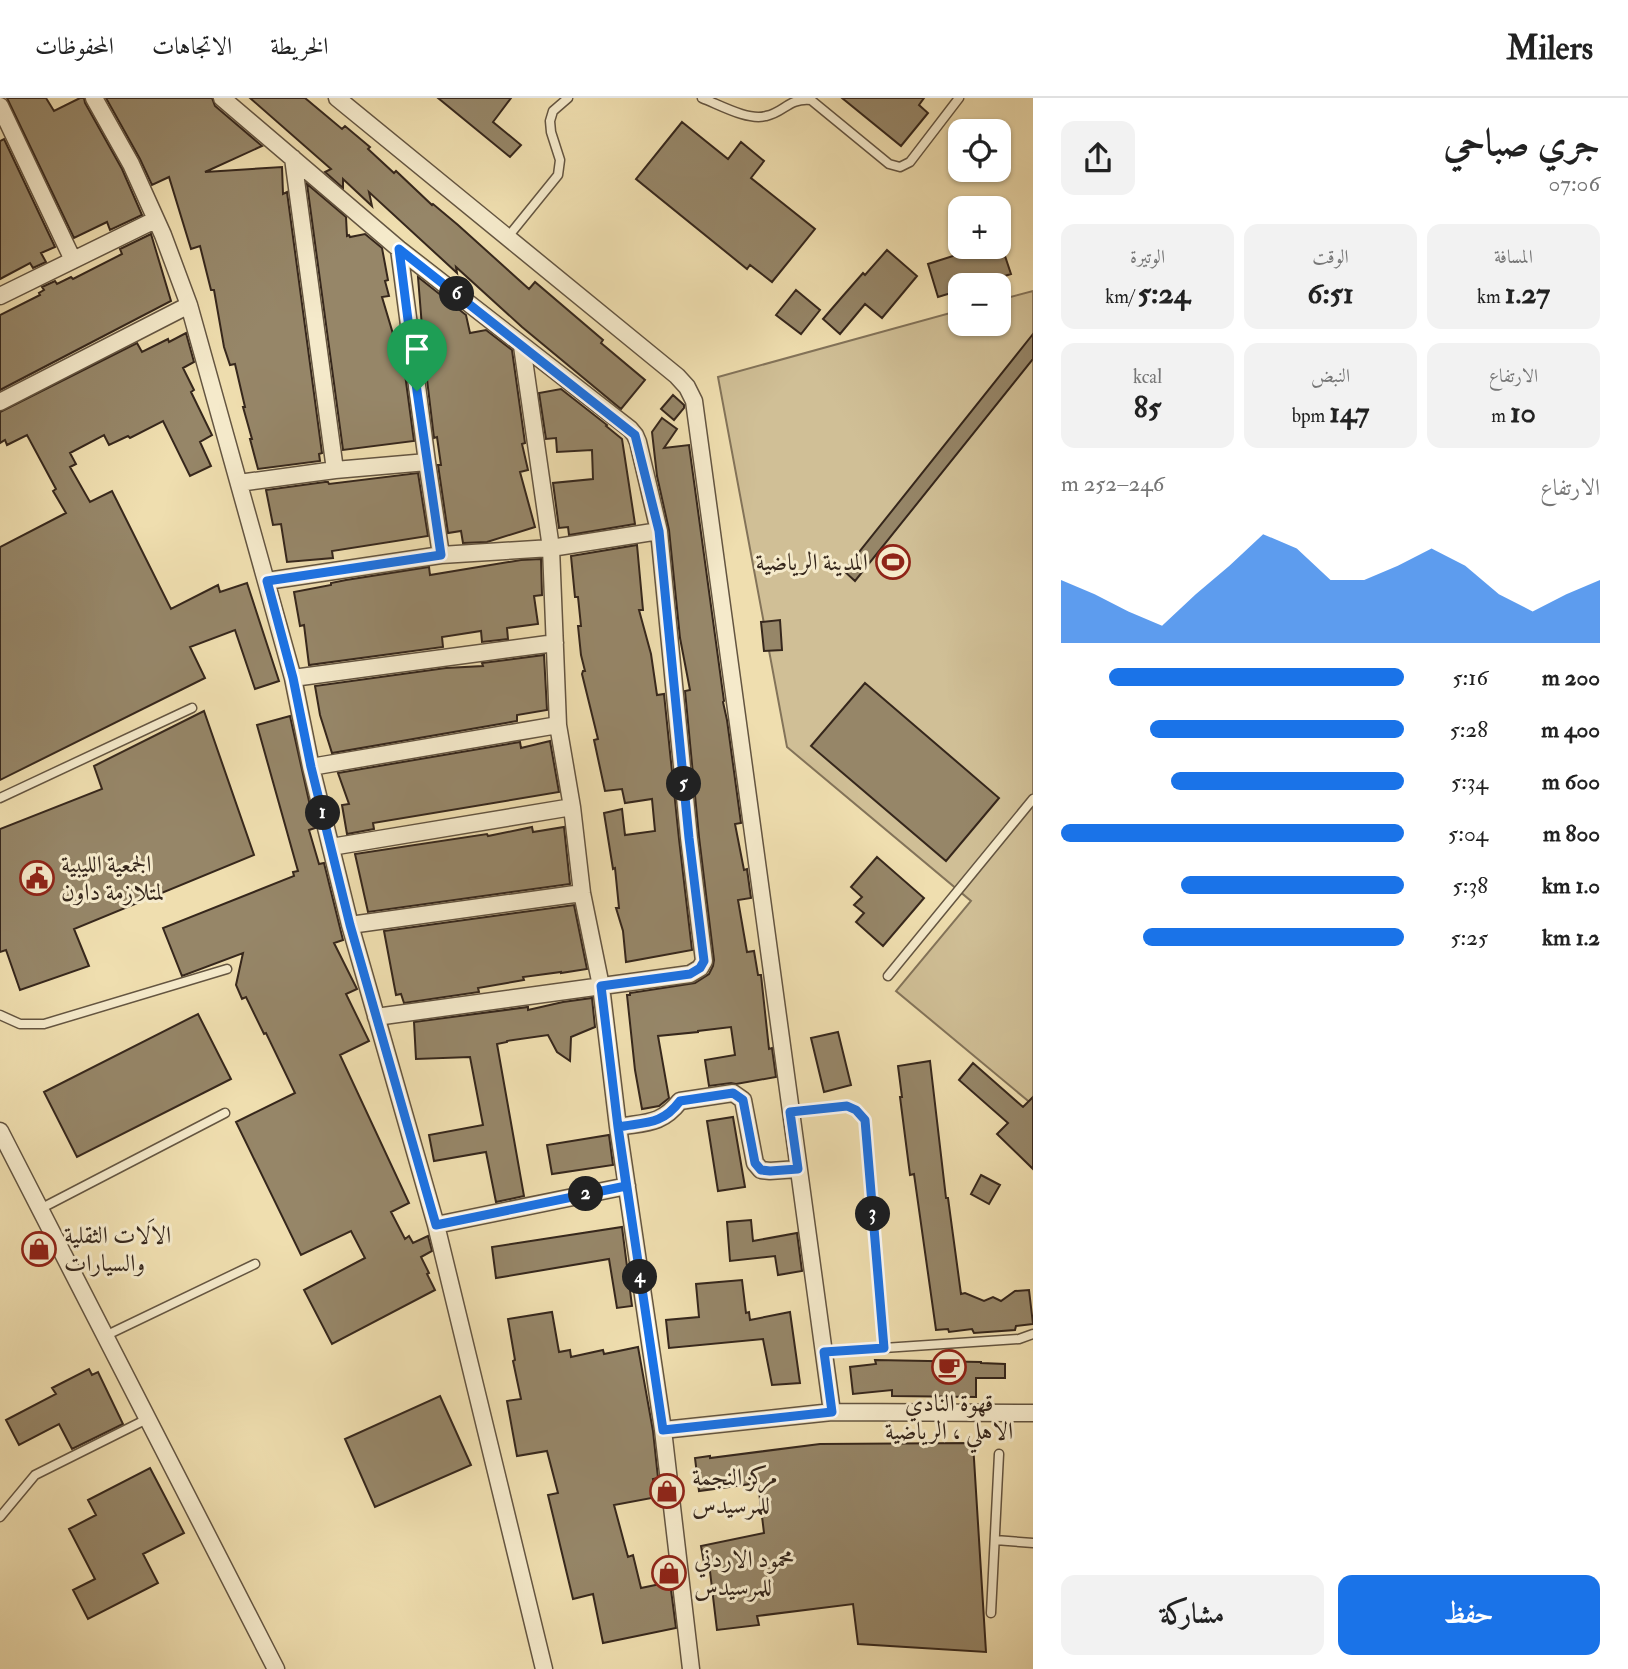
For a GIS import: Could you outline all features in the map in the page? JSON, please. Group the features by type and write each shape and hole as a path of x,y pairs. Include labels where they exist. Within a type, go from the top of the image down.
{"street":[{"path":"94,98 131,164 163,235 189,305 293,678 311,767 350,925 436,1225 544,1669"},
{"path":"222,98 399,249 635,435 659,531 704,961 700,968 690,974 376,1017"},
{"path":"337,98 677,376 694,401 832,1412"},
{"path":"0,106 73,260"},
{"path":"293,158 335,470"},
{"path":"0,296 155,220"},
{"path":"399,249 441,555"},
{"path":"0,402 189,305"},
{"path":"523,346 551,548 558,724 572,807 582,893 601,986 626,1186 663,1430 691,1669"},
{"path":"239,483 335,470 427,462"},
{"path":"267,581 441,555 551,548 659,531"},
{"path":"293,678 555,643"},
{"path":"311,767 558,724"},
{"path":"331,846 572,807"},
{"path":"350,925 582,893"},
{"path":"618,1127 662,1119 673,1111 680,1101 733,1093 743,1100 755,1163 761,1170 798,1169"},
{"path":"0,1131 276,1669"},
{"path":"436,1225 626,1186"},
{"path":"663,1430 832,1412 1033,1413"}],"lane":[{"path":"507,238 558,175 560,160 550,121 552,111 568,98"},
{"path":"702,98 756,118 769,116 801,98 811,100 889,164 900,167 910,162 959,98"},
{"path":"0,798 192,708"},
{"path":"888,976 1033,799"},
{"path":"0,1015 20,1024 44,1024 227,969"},
{"path":"790,1112 847,1106 856,1110 865,1120 884,1348"},
{"path":"40,1209 225,1113"},
{"path":"105,1336 255,1264"},
{"path":"824,1352 1019,1339 1033,1334"},
{"path":"0,1517 35,1475 148,1419"},
{"path":"991,1613 999,1454"},
{"path":"995,1540 1033,1543"}],"shaded area":[{"name":"المدينة الرياضية","path":"1033,291 1033,1105 896,991 971,901 787,747 718,377 948,314 948,336 1011,336 1011,297"}],"building":[{"path":"7,98 46,98 54,111 84,98 122,169 142,215 110,230 107,222 74,238"},
{"path":"106,98 212,98 215,106 262,146 205,172 282,167 283,194 287,192 322,453 319,454 320,461 258,469 235,364 230,365 224,347 214,290 211,290 200,246 191,249 169,177 152,185"},
{"path":"250,98 305,98 342,129 345,126 370,147 368,149 394,173 396,171 529,289 535,282 645,380 621,409 522,327 456,267 457,273 369,192 372,206 343,179 343,188 325,172 331,169"},
{"path":"438,98 511,98 493,122 521,145 510,157"},
{"path":"842,98 924,98 919,105 928,113 901,146"},
{"path":"682,122 728,159 741,142 764,161 751,178 815,229 772,282 750,265 747,269 636,179"},
{"path":"4,139 55,247 41,253 46,262 33,268 30,263 0,279 0,141"},
{"path":"307,184 346,217 347,236 365,234 382,248 389,296 382,297 405,374 414,441 343,450"},
{"path":"151,234 171,301 0,390 0,315 40,295 44,290 42,287 55,281 57,284 71,277 73,279 122,254 120,249"},
{"path":"887,250 917,276 882,318 865,304 840,334 823,319"},
{"path":"948,258 1006,259 1011,273 948,273 948,294 938,297 928,264"},
{"path":"418,277 466,315 470,333 486,330 512,350 525,443 522,444 528,470 520,472 535,527 487,542 463,543 461,531 448,533 438,465 441,465 437,437 434,438 426,371 432,370 422,327"},
{"path":"796,290 820,310 801,334 776,315"},
{"path":"186,333 194,362 183,368 194,390 191,392 212,435 200,442 211,466 190,476 163,421 130,438 128,436 109,445 104,435 70,453 76,464 70,467 90,502 112,491 171,609 218,585 220,592 247,583 279,681 255,689 235,630 190,647 205,678 0,780 0,547 66,513 27,435 7,445 5,440 0,443 0,412 137,343 142,352"},
{"path":"1033,334 1033,359 855,581 844,571"},
{"path":"561,389 622,439 635,524 569,535 568,527 559,528 553,483 593,479 592,450 557,452 556,438 546,439 539,393"},
{"path":"673,395 684,405 674,420 661,409"},
{"path":"662,418 677,429 664,448 689,445 741,823 735,824 744,870 747,869 751,898 738,900 747,952 754,951 758,975 761,975 769,1049 772,1048 776,1077 709,1086 705,1060 735,1055 731,1027 658,1036 669,1098 659,1106 642,1109 627,995 695,983 709,974 714,960 685,691 690,690 680,638 669,530 657,476 652,432"},
{"path":"418,473 428,536 332,551 333,558 287,562 281,524 273,525 266,490"},
{"path":"637,545 643,610 639,610 651,654 657,695 664,694 692,950 626,962 623,931 616,908 619,908 615,868 613,869 604,813 622,809 625,835 655,831 652,799 625,803 622,789 605,791 594,740 598,739 582,674 585,671 578,626 581,626 571,556"},
{"path":"541,559 542,595 534,596 538,624 507,628 508,639 482,642 481,631 442,637 443,647 309,665 304,625 300,626 294,592 346,580 429,567 430,575"},
{"path":"780,620 782,650 764,651 761,622"},
{"path":"544,655 547,710 517,715 517,721 332,753 320,715 315,686 446,668 483,666 482,663"},
{"path":"865,683 999,798 946,861 811,746"},
{"path":"204,711 254,855 74,929 89,966 20,990 6,950 0,952 0,829 102,789 94,766"},
{"path":"290,716 315,828 309,830 319,864 324,863 343,940 334,943 357,989 346,994 369,1041 340,1055 409,1203 391,1212 405,1239 409,1236 413,1243 428,1236 432,1251 421,1257 435,1290 332,1344 304,1290 365,1258 351,1231 301,1255 236,1122 295,1093 266,1033 264,1034 246,997 242,999 236,985 243,953 182,976 163,928 294,876 293,872 298,871 257,725"},
{"path":"550,741 559,792 373,823 374,829 347,834 342,805 349,804 338,773 520,742 521,748"},
{"path":"532,827 533,832 564,827 570,884 368,912 355,854 487,834 488,836"},
{"path":"877,857 924,898 883,946 856,922 864,913 854,905 862,897 851,887"},
{"path":"574,905 587,969 523,977 524,980 478,988 479,992 404,1003 401,994 396,995 384,931"},
{"path":"592,998 595,1027 571,1037 570,1061 557,1052 548,1035 497,1044 524,1196 496,1202 486,1152 434,1161 429,1135 483,1125 470,1057 416,1059 414,1022 528,1007 528,1010"},
{"path":"198,1014 231,1079 77,1157 44,1092"},
{"path":"838,1032 851,1085 824,1092 811,1038"},
{"path":"930,1061 946,1198 961,1294 965,1293 984,1301 993,1297 1001,1301 1015,1291 1029,1290 1033,1324 1016,1326 1015,1330 974,1333 972,1329 949,1332 948,1329 936,1330 914,1174 910,1175 898,1066"},
{"path":"973,1063 1023,1107 1033,1097 1033,1169 997,1134 1008,1123 959,1080"},
{"path":"733,1117 745,1187 718,1191 707,1121"},
{"path":"609,1135 613,1165 552,1174 547,1145"},
{"path":"981,1175 1000,1185 989,1204 971,1194"},
{"path":"751,1220 753,1241 797,1233 802,1271 778,1275 775,1256 730,1261 727,1222"},
{"path":"622,1227 632,1306 617,1308 609,1259 496,1278 492,1247"},
{"path":"742,1280 746,1313 749,1312 750,1320 790,1312 800,1383 772,1385 763,1339 669,1348 666,1320 699,1317 696,1284"},
{"path":"552,1312 559,1352 570,1350 571,1357 603,1350 604,1354 638,1347 653,1431 658,1478 653,1479 657,1497 614,1505 628,1557 633,1555 641,1588 670,1582 676,1628 603,1643 593,1594 573,1599 548,1495 558,1493 547,1451 517,1456 507,1401 521,1399 508,1319"},
{"path":"875,1360 1005,1364 1005,1378 976,1378 976,1397 892,1396 892,1390 853,1394 850,1367 876,1364"},
{"path":"89,1369 92,1375 98,1372 123,1424 72,1449 59,1424 19,1445 6,1420 56,1394 52,1388"},
{"path":"440,1396 471,1465 375,1507 345,1439"},
{"path":"973,1443 986,1652 858,1644 853,1604 757,1616 759,1625 717,1630 709,1563 704,1563 701,1546 764,1533 758,1483 699,1491 695,1458 820,1444"},
{"path":"150,1468 184,1533 143,1554 158,1583 88,1619 73,1590 95,1579 69,1529 96,1515 88,1500"}],"place":[{"name":"المدينة الرياضية","path":"893,562"},
{"name":"الجمعية الليبية لمتلازمة داون","path":"37,878"},
{"name":"الاَلات الثقلية والسيارات","path":"39,1249"},
{"name":"قهوة النادي الاهلي ، الرياضية","path":"949,1367"},
{"name":"مركز النجمة للمرسيدس","path":"667,1491"},
{"name":"محمود الاردني للمرسيدس","path":"669,1573"}],"route":[{"path":"417,391 399,249 630,429 638,442 659,531 689,838 704,961 700,968 690,974 601,986 618,1127 663,1430 832,1412 824,1352 884,1348 865,1120 856,1110 847,1106 790,1112 798,1169 770,1171 761,1170 755,1163 743,1100 733,1093 680,1101 673,1111 662,1119 618,1127 626,1186 436,1225 350,925 311,767 293,678 267,581 441,555 417,391"}]}
